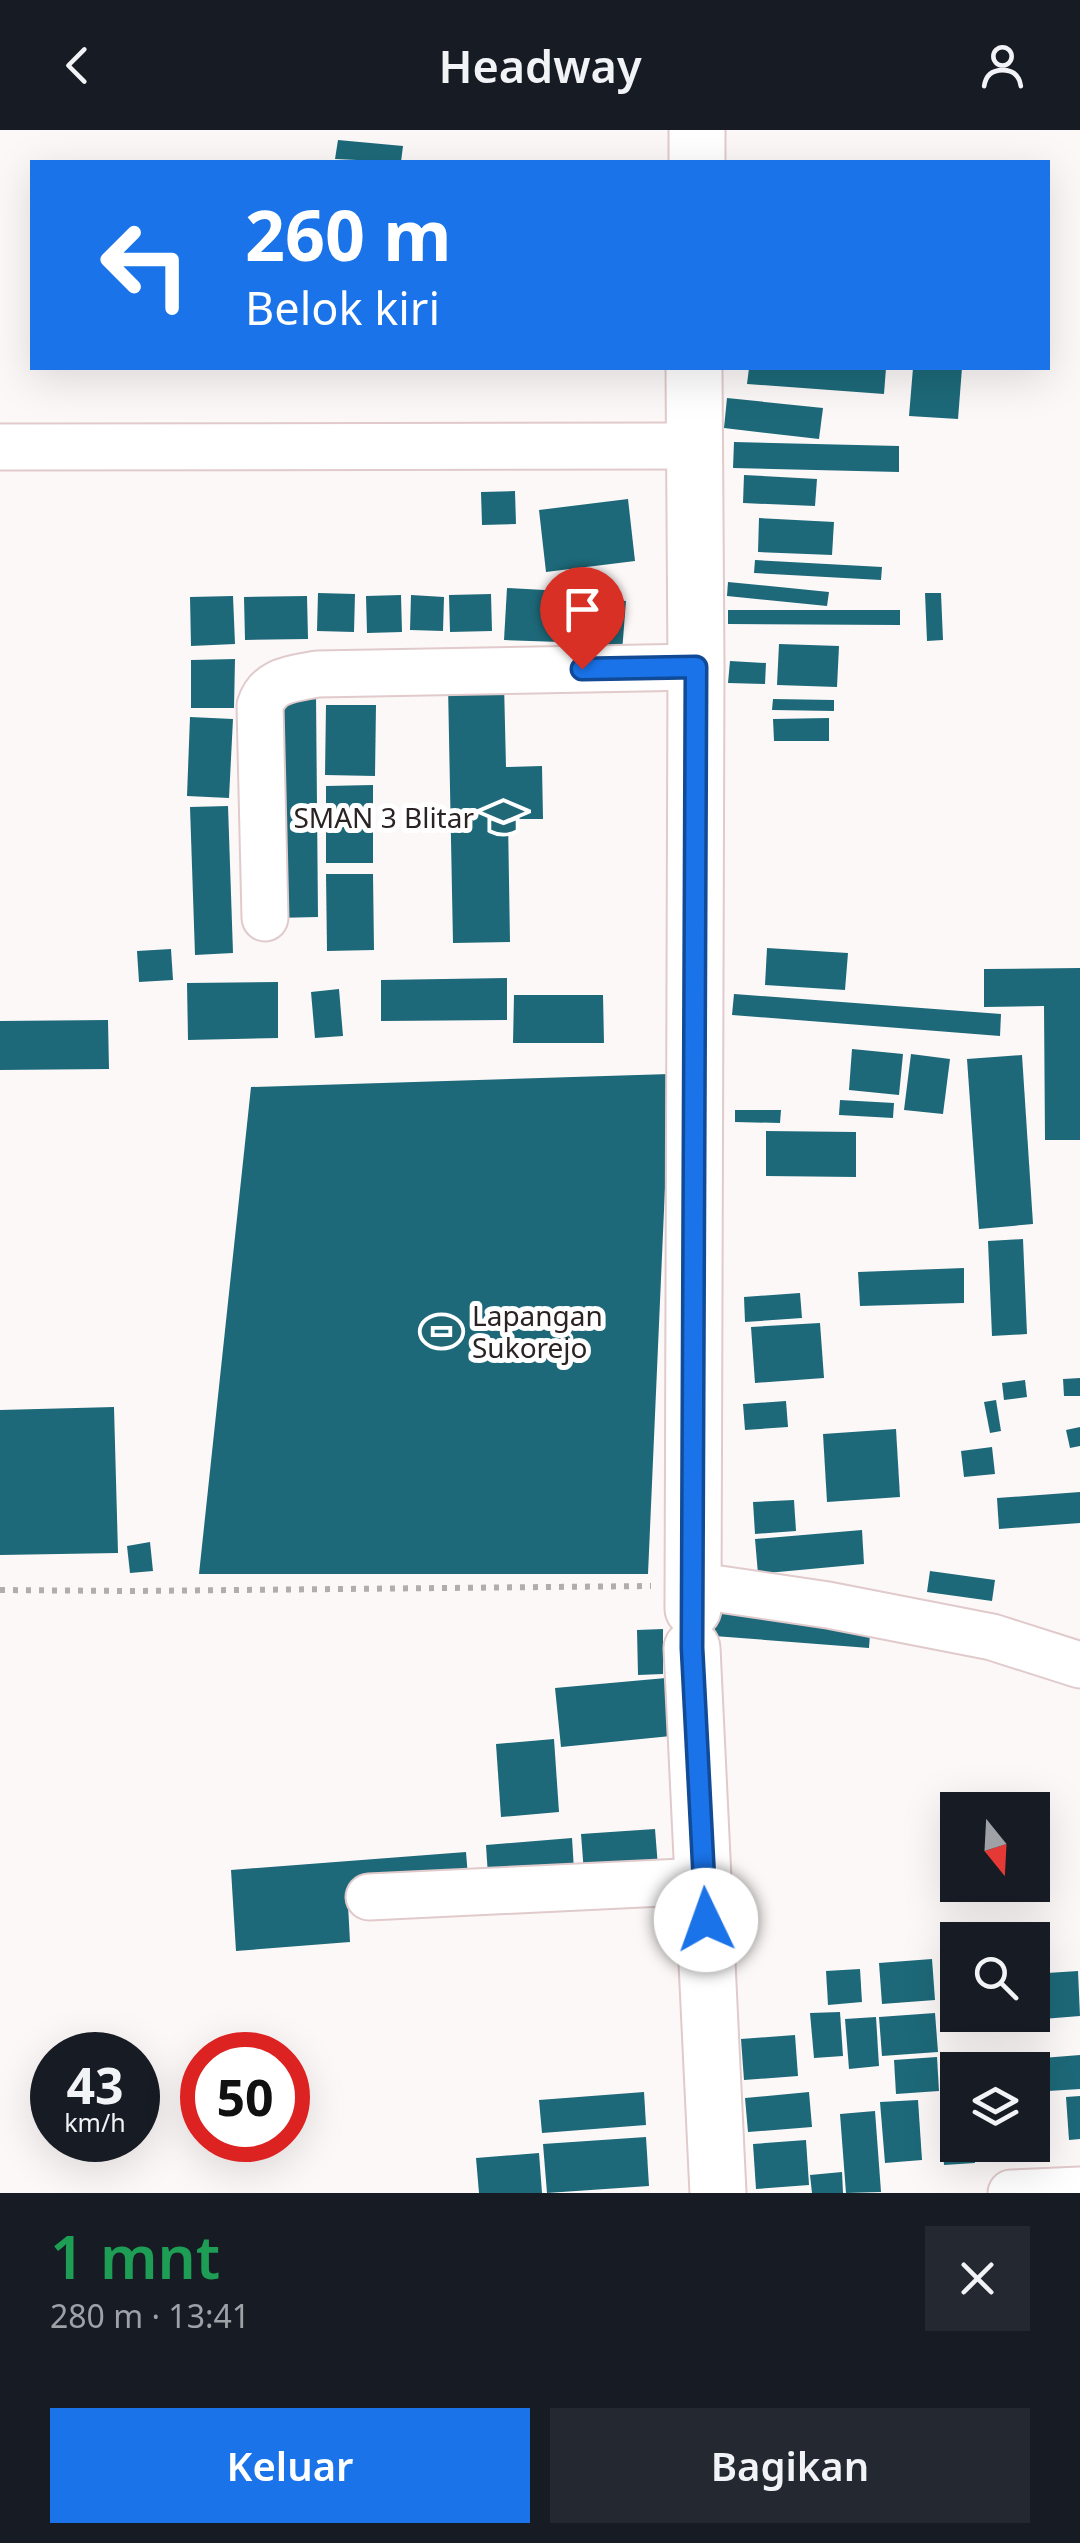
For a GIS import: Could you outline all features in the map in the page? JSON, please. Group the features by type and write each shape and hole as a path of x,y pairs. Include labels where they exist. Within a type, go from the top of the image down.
{"main road":[{"path":"697,130 697,160"},
{"path":"694,370 692,1614 718,2193"}],"street":[{"path":"0,447 693,446"},
{"path":"265,918 260,706 263,694 276,682 317,674 696,667"},
{"path":"692,1614 828,1605 992,1637 1080,1665"},
{"path":"369,1897 704,1881"},
{"path":"1011,2193 1080,2190"}],"path":[{"path":"0,1590 131,1591 692,1614"}],"building":[{"path":"338,140 403,146 401,160 335,159"},
{"path":"749,370 886,370 884,394 747,384"},
{"path":"913,370 962,370 958,419 909,416"},
{"path":"727,398 823,408 819,439 724,428"},
{"path":"734,442 899,446 899,472 733,468"},
{"path":"744,475 817,479 815,506 743,503"},
{"path":"515,491 516,524 482,525 481,492"},
{"path":"628,499 635,561 546,572 539,510"},
{"path":"759,518 834,522 832,555 758,552"},
{"path":"755,560 882,567 881,580 754,573"},
{"path":"728,582 829,592 827,606 727,596"},
{"path":"507,588 563,591 560,642 504,640"},
{"path":"318,593 355,594 354,632 317,631"},
{"path":"925,593 941,593 943,640 927,641"},
{"path":"491,594 492,631 450,632 449,595"},
{"path":"401,595 402,632 367,633 366,596"},
{"path":"411,595 444,597 443,631 410,630"},
{"path":"233,596 235,644 191,646 190,597"},
{"path":"307,596 308,639 245,640 244,597"},
{"path":"574,597 626,601 622,652 570,648"},
{"path":"728,610 900,610 900,625 728,624"},
{"path":"779,644 839,646 837,687 777,685"},
{"path":"235,659 234,708 191,708 191,660"},
{"path":"730,661 766,663 765,684 728,683"},
{"path":"504,683 506,767 542,766 543,819 508,819 510,942 453,943 448,685"},
{"path":"272,695 316,695 318,917 274,918"},
{"path":"773,699 834,700 834,711 772,710"},
{"path":"326,705 376,705 375,776 325,775"},
{"path":"190,717 233,719 229,798 187,796"},
{"path":"829,718 829,741 774,741 773,719"},
{"path":"373,785 373,863 326,863 326,786"},
{"path":"228,806 233,953 195,955 190,807"},
{"path":"326,874 373,874 374,950 327,951"},
{"path":"767,948 848,953 845,990 765,985"},
{"path":"171,949 173,980 139,982 137,951"},
{"path":"1080,968 1080,1140 1045,1140 1044,1006 984,1007 984,969"},
{"path":"507,978 507,1020 381,1021 381,980"},
{"path":"278,982 278,1038 188,1040 187,983"},
{"path":"339,989 343,1036 315,1038 311,992"},
{"path":"734,994 1001,1014 1000,1036 732,1015"},
{"path":"514,995 603,995 604,1043 513,1043"},
{"path":"108,1020 109,1069 0,1070 0,1021"},
{"path":"852,1049 903,1054 899,1095 849,1090"},
{"path":"911,1054 950,1059 943,1114 904,1110"},
{"path":"1022,1055 1033,1224 979,1229 967,1059"},
{"name":"Lapangan Sukorejo","path":"670,1074 648,1574 199,1574 251,1087"},
{"path":"840,1100 894,1103 893,1118 839,1115"},
{"path":"735,1110 781,1110 780,1123 735,1122"},
{"path":"766,1131 856,1132 856,1177 766,1176"},
{"path":"1023,1239 1027,1334 992,1336 988,1241"},
{"path":"964,1268 964,1303 860,1306 858,1272"},
{"path":"800,1293 802,1318 745,1322 744,1297"},
{"path":"820,1323 824,1378 755,1383 751,1327"},
{"path":"1080,1378 1080,1396 1064,1396 1063,1379"},
{"path":"1025,1380 1027,1397 1004,1400 1002,1383"},
{"path":"996,1400 1001,1431 990,1433 984,1402"},
{"path":"786,1401 788,1427 745,1430 743,1404"},
{"path":"114,1407 118,1553 0,1555 0,1410"},
{"path":"1080,1427 1080,1446 1070,1448 1066,1430"},
{"path":"896,1429 900,1497 827,1502 823,1434"},
{"path":"992,1447 995,1474 964,1477 961,1451"},
{"path":"1080,1492 1080,1523 999,1529 997,1498"},
{"path":"794,1500 796,1531 755,1534 753,1502"},
{"path":"862,1530 864,1564 758,1574 755,1539"},
{"path":"150,1542 153,1571 130,1573 127,1546"},
{"path":"930,1571 995,1580 992,1601 927,1592"},
{"path":"716,1608 871,1620 869,1648 714,1636"},
{"path":"663,1629 663,1674 638,1675 637,1630"},
{"path":"666,1678 671,1736 561,1747 555,1688"},
{"path":"554,1739 559,1812 501,1817 496,1744"},
{"path":"655,1829 658,1867 584,1873 581,1834"},
{"path":"572,1838 574,1870 488,1876 486,1845"},
{"path":"466,1852 468,1877 347,1886 350,1942 236,1951 231,1870"},
{"path":"932,1959 935,2000 882,2004 879,1963"},
{"path":"860,1969 862,2002 828,2005 826,1971"},
{"path":"1078,1971 1080,2016 1050,2018 1050,1973"},
{"path":"840,2012 843,2056 814,2058 810,2013"},
{"path":"935,2013 938,2052 882,2056 879,2017"},
{"path":"876,2017 879,2066 849,2069 845,2019"},
{"path":"795,2035 798,2076 744,2080 741,2039"},
{"path":"1080,2055 1080,2089 1050,2091 1050,2057"},
{"path":"937,2057 939,2091 896,2094 894,2060"},
{"path":"644,2092 646,2125 542,2133 539,2100"},
{"path":"809,2092 812,2127 748,2132 745,2098"},
{"path":"1080,2096 1080,2139 1069,2140 1066,2097"},
{"path":"918,2100 922,2160 885,2163 880,2102"},
{"path":"875,2111 881,2192 846,2193 840,2114"},
{"path":"646,2137 649,2186 547,2193 543,2144"},
{"path":"806,2140 809,2185 756,2189 753,2144"},
{"path":"539,2153 542,2193 479,2193 476,2158"},
{"path":"842,2172 843,2193 812,2193 810,2175"}],"place":[{"name":"SMAN 3 Blitar","path":"504,817"},
{"name":"Lapangan Sukorejo","path":"442,1331"}],"route":[{"path":"582,669 696,667 692,1648 706,1920"}]}
